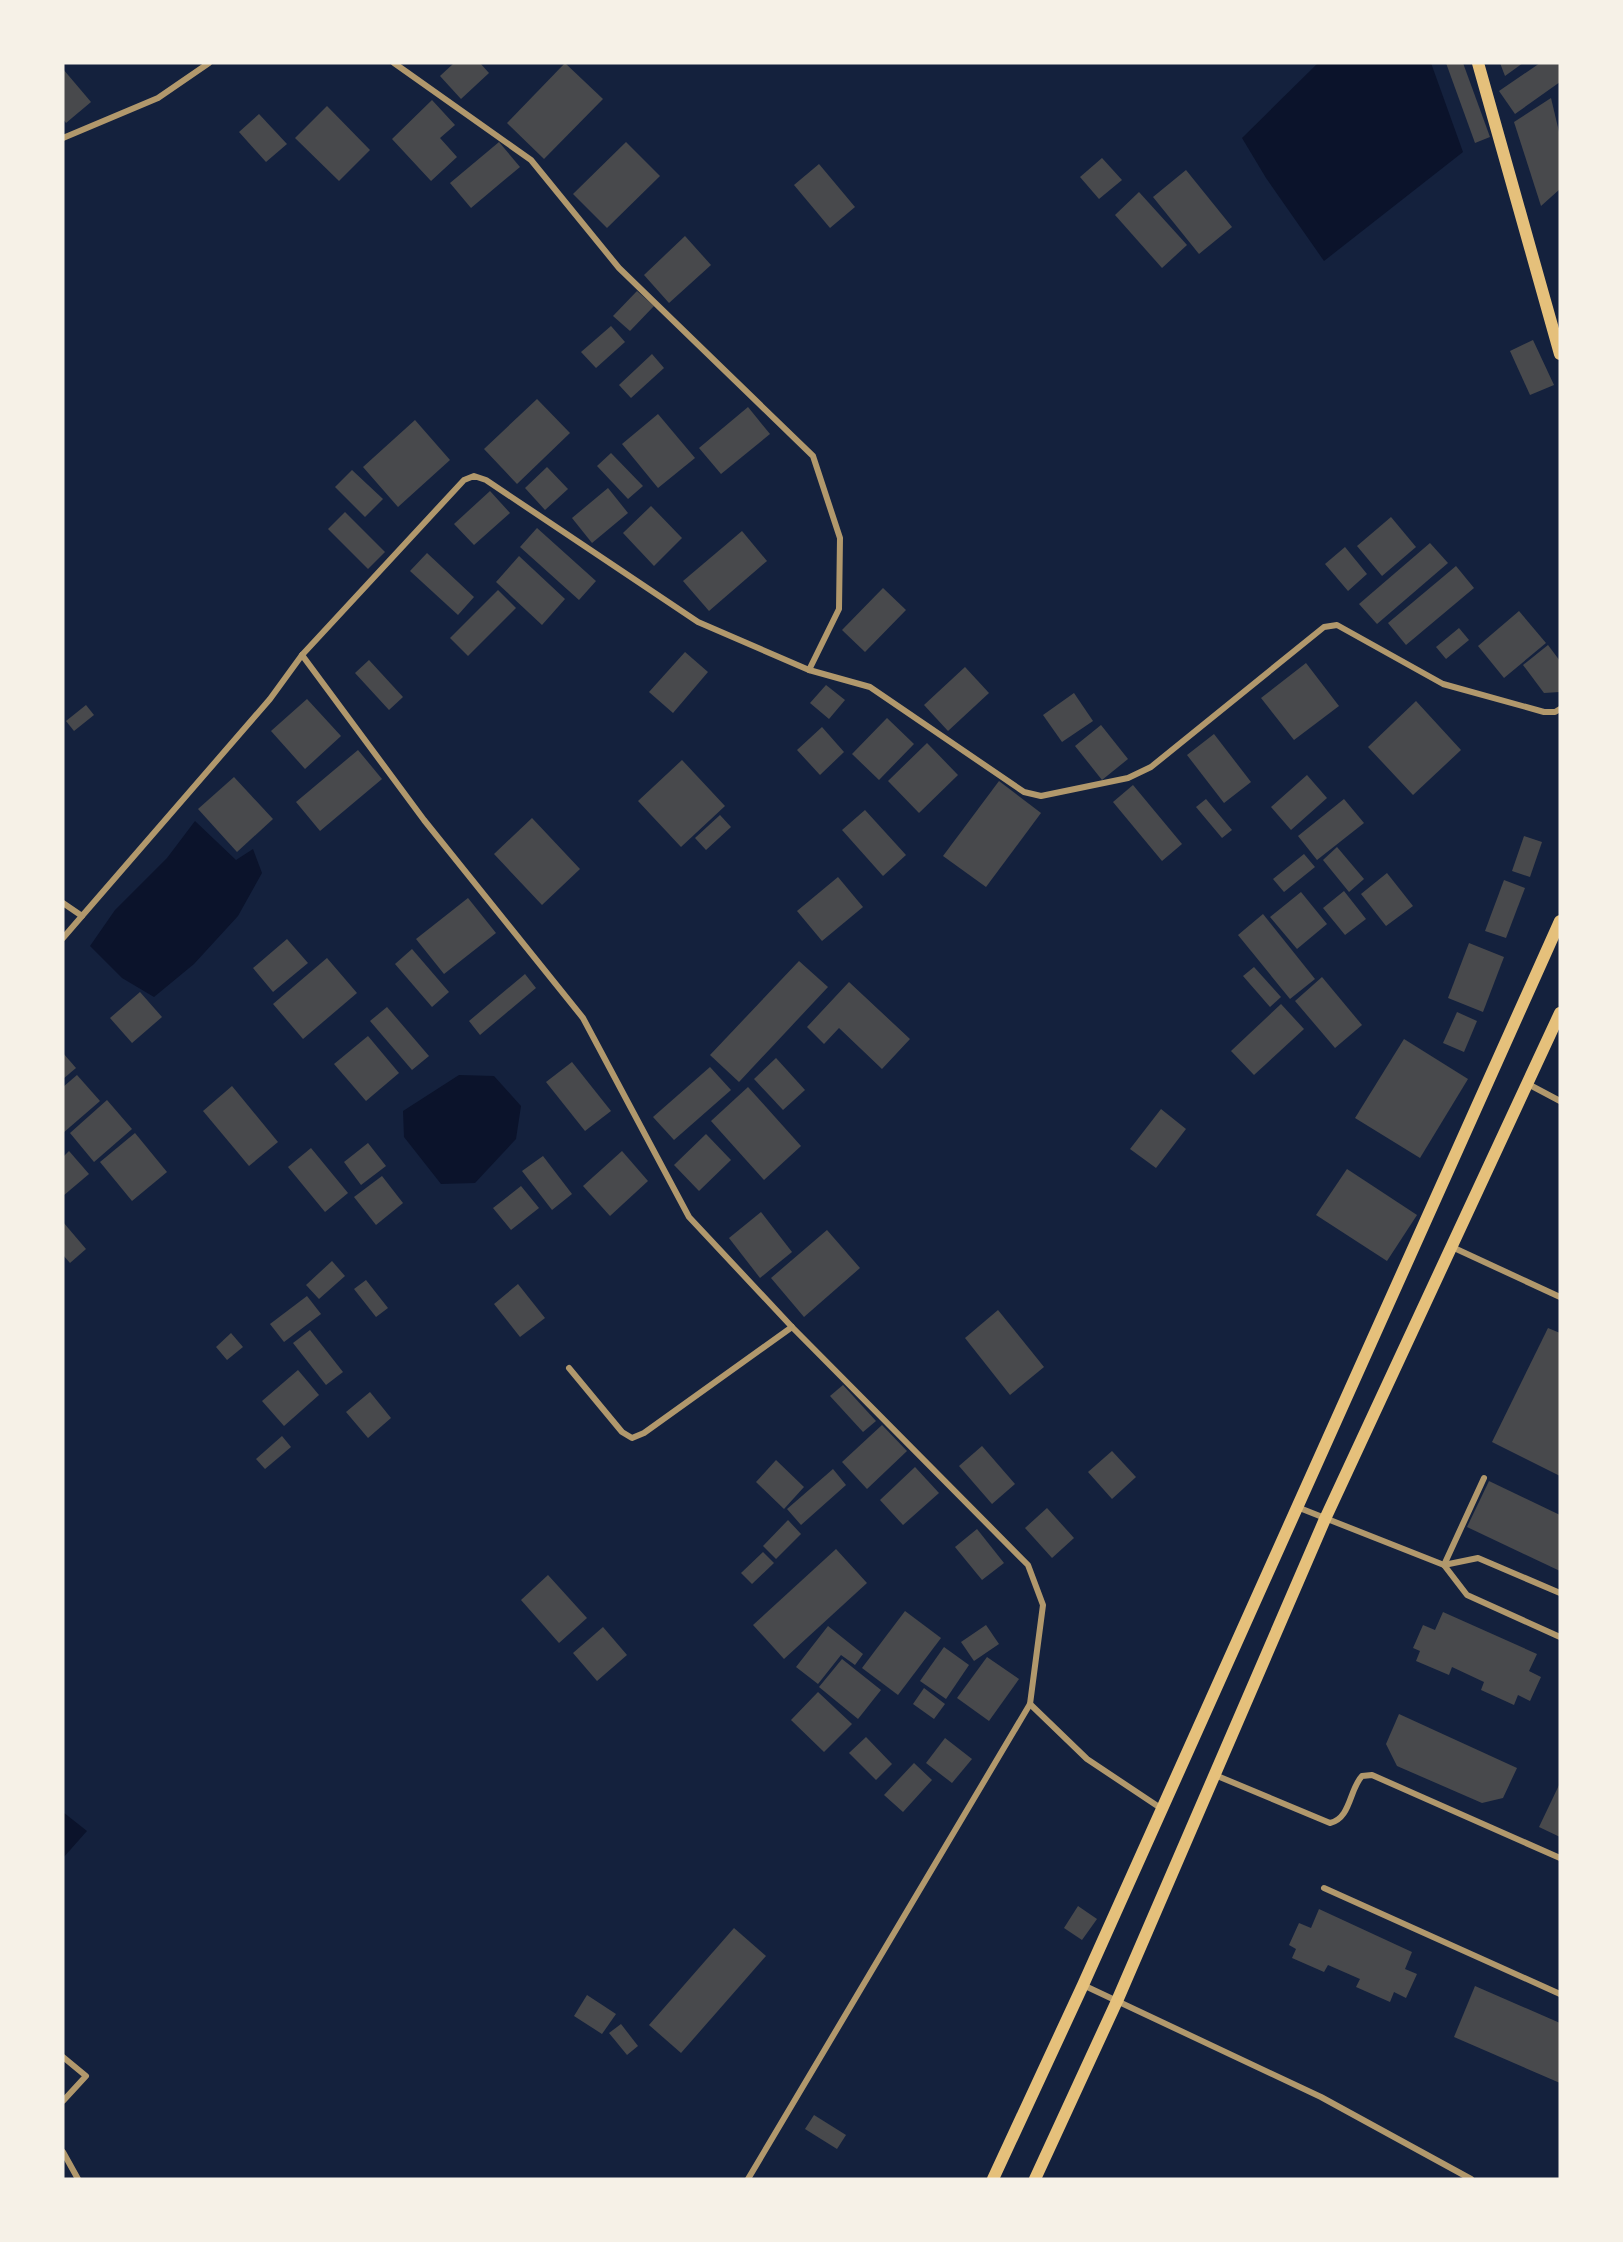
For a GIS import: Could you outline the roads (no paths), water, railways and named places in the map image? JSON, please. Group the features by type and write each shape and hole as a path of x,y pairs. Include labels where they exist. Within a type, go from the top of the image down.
{"main road":[{"path":"1478,63 1560,354"},
{"path":"993,2179 1083,1985 1560,921"},
{"path":"1035,2179 1117,2001 1325,1519 1560,1013"}],"street":[{"path":"63,138 158,98 209,63"},
{"path":"394,63 531,160 619,268 813,456 840,538 839,609 808,670"},
{"path":"63,938 270,699 302,655 464,480 474,476 486,480 698,622 808,670 870,687 1024,792 1041,796 1128,778 1151,767 1324,627 1337,625 1443,684 1544,712 1555,712 1560,709"},
{"path":"302,655 424,820 584,1018 689,1217 792,1327 1028,1565 1043,1605 1030,1704 748,2179"},
{"path":"63,903 82,916"},
{"path":"1528,1084 1560,1101"},
{"path":"1452,1247 1560,1297"},
{"path":"569,1368 622,1432 632,1437 644,1433 792,1327"},
{"path":"1444,1565 1484,1478"},
{"path":"1297,1507 1444,1565 1467,1595 1560,1637"},
{"path":"1444,1565 1478,1558 1560,1593"},
{"path":"1030,1704 1087,1759 1162,1809"},
{"path":"1215,1774 1330,1823 1338,1821 1345,1813 1355,1784 1362,1776 1372,1775 1560,1858"},
{"path":"1324,1888 1560,1994"},
{"path":"1083,1985 1322,2097 1471,2179"},
{"path":"63,2057 86,2076 63,2101"},
{"path":"63,2152 78,2179"}],"water":[{"path":"1318,63 1431,63 1463,152 1324,261 1266,178 1242,138"},
{"path":"195,821 236,860 253,849 262,873 238,916 194,964 154,997 122,978 90,946 115,910 167,858"},
{"path":"459,1075 494,1076 521,1106 516,1139 475,1183 441,1184 404,1137 403,1111"},
{"path":"63,1812 87,1831 63,1858"}]}
